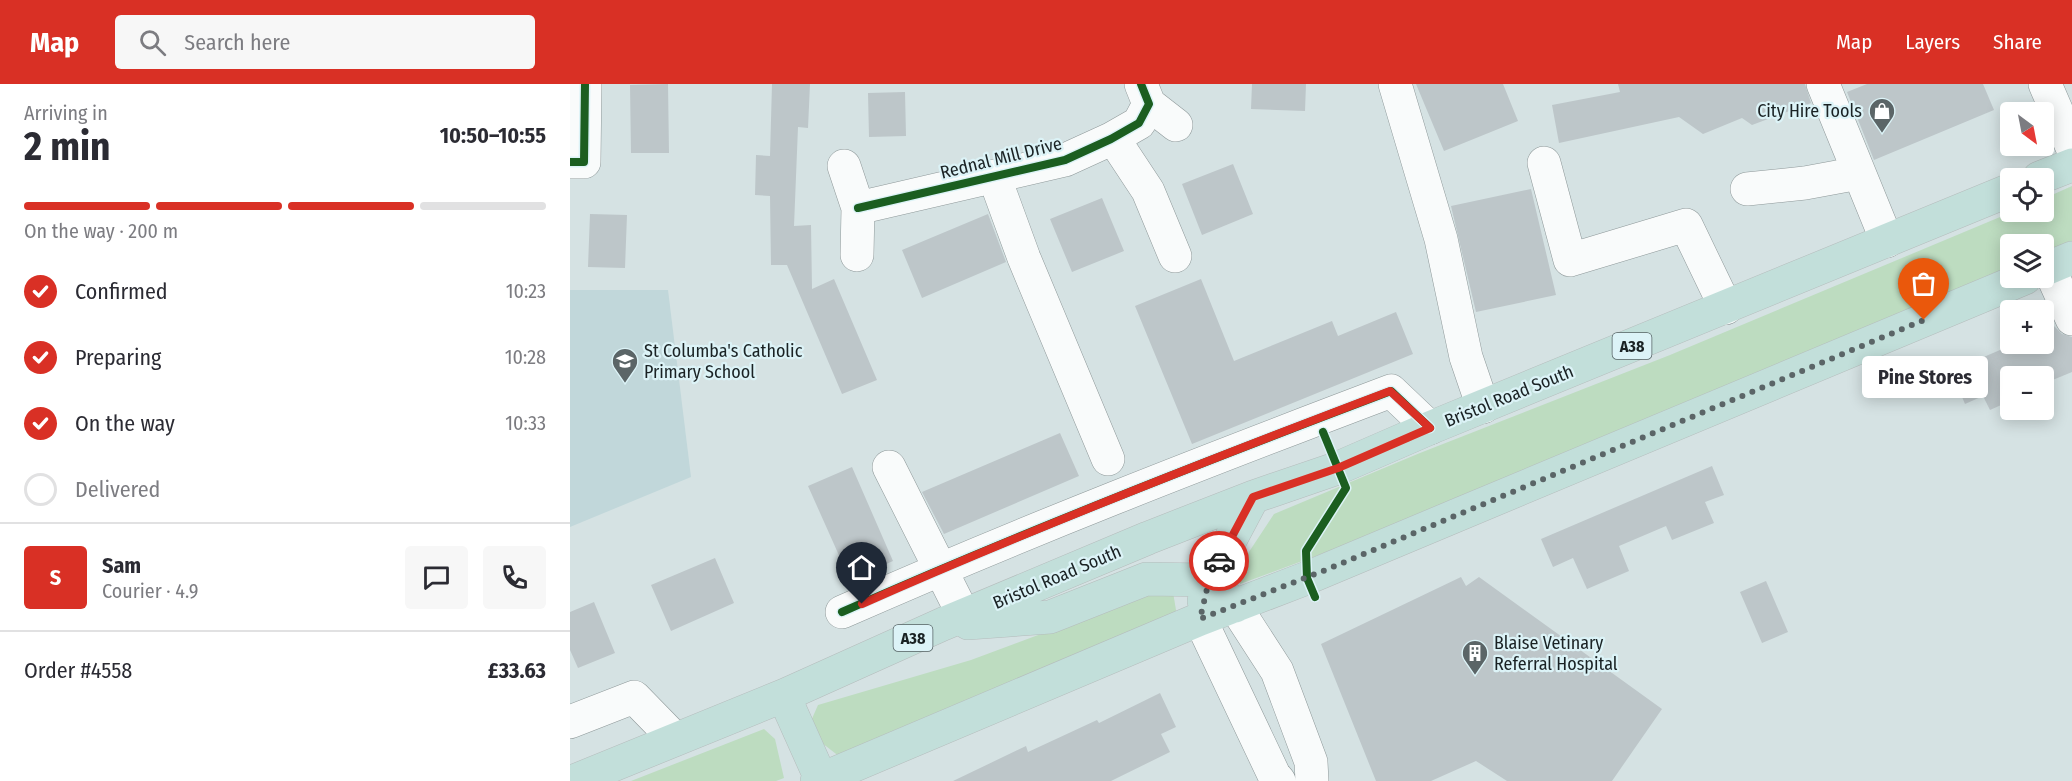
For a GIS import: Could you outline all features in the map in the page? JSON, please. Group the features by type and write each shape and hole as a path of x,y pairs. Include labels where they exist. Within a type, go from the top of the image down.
{"highway":[{"path":"2054,172 2072,165"},
{"name":"Bristol Road South","path":"574,781 785,695 953,620 1148,538 1253,497 1338,468 1430,428 2000,194"},
{"path":"785,695 819,780 1200,619 1434,525 2000,288"},
{"path":"1200,619 1209,580 1253,497"},
{"path":"953,620 1050,617 1146,579 1209,580 1235,606"}],"street":[{"path":"570,162 584,162 585,84"},
{"path":"1395,84 1440,239 1466,357 1483,407"},
{"path":"1823,84 1887,242"},
{"path":"2045,84 2072,147"},
{"path":"1145,94 1176,125"},
{"name":"Rednal Mill Drive","path":"858,208 1065,160 1113,138 1138,123 1145,94"},
{"path":"1113,138 1148,191 1175,256"},
{"path":"1544,162 1570,260 1686,225 1726,308"},
{"path":"844,166 858,208 857,255"},
{"path":"1747,189 1804,183 1859,173"},
{"path":"994,176 1024,258 1108,459"},
{"path":"2054,282 2071,316"},
{"path":"842,612 1123,493 1390,391 1430,428"},
{"path":"889,467 939,569 953,620"},
{"path":"1235,606 1277,671 1311,762 1312,781"},
{"path":"1200,619 1222,669 1279,781"},
{"path":"570,722 634,697 675,740"}],"shaded area":[{"name":"St Columba's Catholic Primary School","path":"570,290 668,290 691,477 570,527"}],"green space":[{"path":"2072,186 2072,247 2054,254 2054,234 2000,234 2000,276 1437,511 1240,584 1241,564 1274,514 1420,453 1670,355 2000,217 2000,222 2054,222 2054,194"},
{"path":"1173,592 1177,616 840,757 822,743 811,721 818,705 971,660 1143,596"},
{"path":"764,729 775,739 784,778 776,781 631,781"}],"building":[{"path":"668,84 669,153 631,153 630,85"},
{"path":"772,84 810,84 808,128 798,127 794,226 811,225 812,289 834,279 877,380 842,394 787,265 771,265 770,196 755,195 756,155 770,156"},
{"path":"1252,84 1306,84 1305,111 1251,109"},
{"path":"1416,84 1503,84 1518,121 1444,151"},
{"path":"1618,84 1805,84 1811,103 1752,125 1742,118 1703,134 1679,117 1559,143 1552,105 1620,92"},
{"path":"1867,84 1983,84 1994,110 1874,160 1847,92"},
{"path":"905,92 906,136 869,137 868,93"},
{"path":"1233,164 1253,214 1202,235 1182,184"},
{"path":"1531,189 1556,295 1476,312 1451,206"},
{"path":"1102,198 1124,251 1072,272 1050,219"},
{"path":"590,214 627,215 625,268 588,267"},
{"path":"988,214 1006,262 922,298 902,250"},
{"path":"1201,279 1234,361 1332,321 1338,336 1396,312 1413,354 1192,444 1135,306"},
{"path":"2054,326 2062,334 2072,337 2072,372 2054,379 2054,366 2000,366 2000,406 1990,410 1983,396 1965,404 1951,371 2000,350 2000,354 2054,354"},
{"path":"1060,433 1079,476 944,534 922,492"},
{"path":"1712,466 1724,495 1705,502 1714,523 1672,540 1666,526 1619,546 1629,571 1587,589 1573,558 1553,567 1541,539"},
{"path":"852,467 893,561 850,580 808,486"},
{"path":"715,558 734,603 671,631 651,585"},
{"name":"Blaise Vetinary Referral Hospital","path":"1461,577 1466,586 1479,577 1662,709 1612,781 1507,781 1476,761 1431,781 1376,781 1321,644"},
{"path":"1766,581 1788,632 1762,643 1740,592"},
{"path":"594,602 615,653 578,668 570,650 570,612"},
{"path":"1160,693 1176,727 1161,734 1170,752 1111,781 953,781 1026,746 1028,752 1097,720 1099,723"}],"cycle path":[{"path":"570,162 584,162 585,84"},
{"path":"858,208 1065,160 1139,123 1149,104 1141,84"},
{"path":"842,612 1115,498 1391,391 1430,428"},
{"path":"1315,597 1307,578 1306,551 1346,488 1323,432"}],"way so far":[{"path":"1219,561 1209,580 1200,619 1328,569 1924,320"}],"place":[{"name":"City Hire Tools","path":"1882,134"},
{"name":"Pine Stores","path":"1924,320"},
{"name":"St Columba's Catholic Primary School","path":"625,384"},
{"name":"Blaise Vetinary Referral Hospital","path":"1475,676"}],"route":[{"path":"862,604 939,569 1123,493 1390,391 1430,428 1338,468 1253,497 1219,561"}]}
